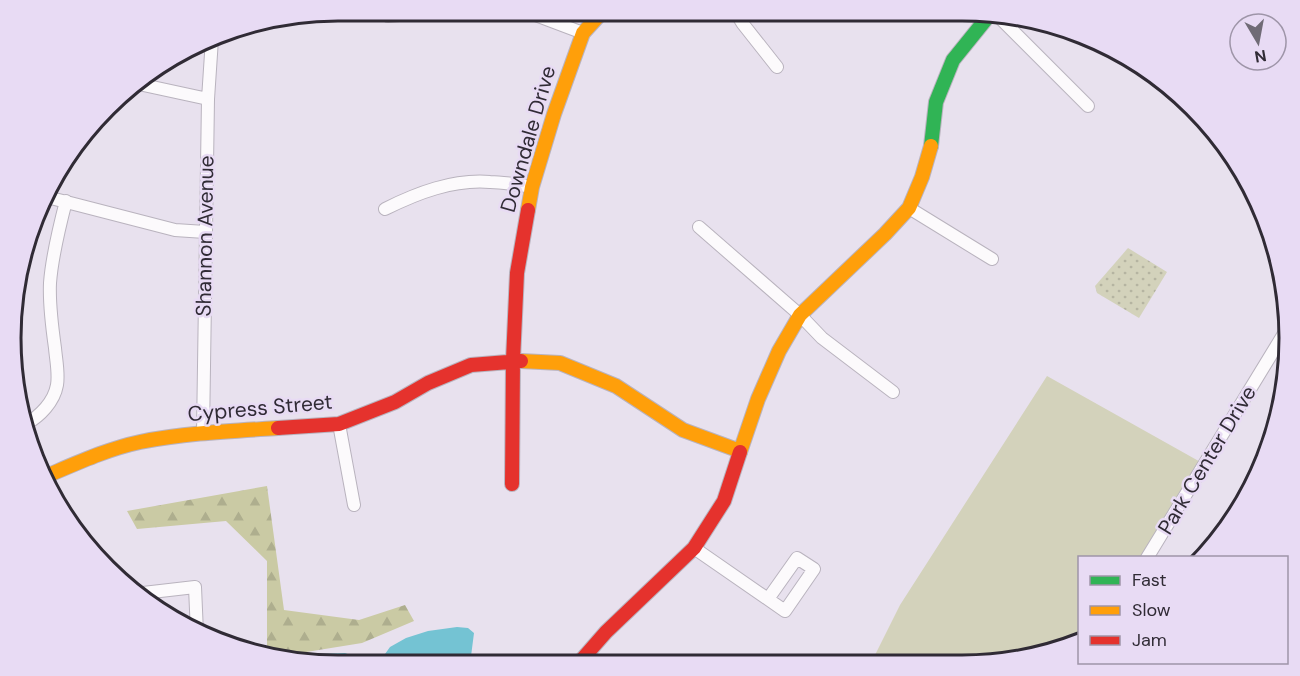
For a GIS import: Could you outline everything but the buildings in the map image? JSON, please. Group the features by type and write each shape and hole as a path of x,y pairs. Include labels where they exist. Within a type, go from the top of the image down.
{"street":[{"path":"551,21 583,33"},
{"name":"Downdale Drive","path":"512,484 513,360 517,273 532,187 554,114 583,33 594,21"},
{"path":"741,21 777,67"},
{"path":"586,655 606,632 694,548 724,501 758,399 779,351 800,315 909,208 922,177 931,146 936,102 953,60 984,22"},
{"path":"1006,24 1088,106"},
{"name":"Shannon Avenue","path":"203,433 205,232 211,48"},
{"path":"147,86 208,99"},
{"path":"385,209 416,194 457,183 488,181 532,187"},
{"path":"54,198 175,230 205,232"},
{"path":"32,420 45,409 57,385 50,285 66,201"},
{"path":"909,208 993,260"},
{"path":"699,227 800,315 822,338 893,392"},
{"name":"Park Center Drive","path":"1149,556 1279,342"},
{"name":"Cypress Street","path":"52,474 102,453 139,442 203,433 339,424 396,402 428,383 471,365 513,360 560,363 616,386 683,430 740,451"},
{"path":"339,424 354,505"},
{"path":"694,548 768,599"},
{"path":"149,592 195,587 196,621"}],"green space":[{"path":"1128,248 1167,272 1139,318 1097,293 1095,286"},
{"path":"1047,376 1204,464 1148,556 1078,556 1078,633 1044,644 1003,652 962,655 875,655 900,605"},
{"path":"267,486 284,610 359,620 405,605 414,621 362,643 303,653 267,647 267,561 226,521 137,529 127,511"}],"water":[{"path":"457,627 468,628 474,633 471,655 382,655 390,647 406,638 428,631"},
{"path":"345,653 350,655 322,654 322,654"}],"traffic: fast":[{"path":"931,146 936,102 953,60 984,22"}],"traffic: slow":[{"path":"528,210 532,187 554,114 583,33 594,21"},
{"path":"740,452 758,399 779,351 800,315 909,208 922,177 931,146"},
{"path":"521,361 560,363 616,386 683,430 740,451"},
{"path":"52,474 103,453 140,442 191,434 278,428"}],"traffic: jam":[{"path":"512,484 513,360 517,273 528,210"},
{"path":"278,428 339,424 395,402 428,383 471,365 521,361"},
{"path":"586,655 606,632 694,548 724,501 740,452"}]}
